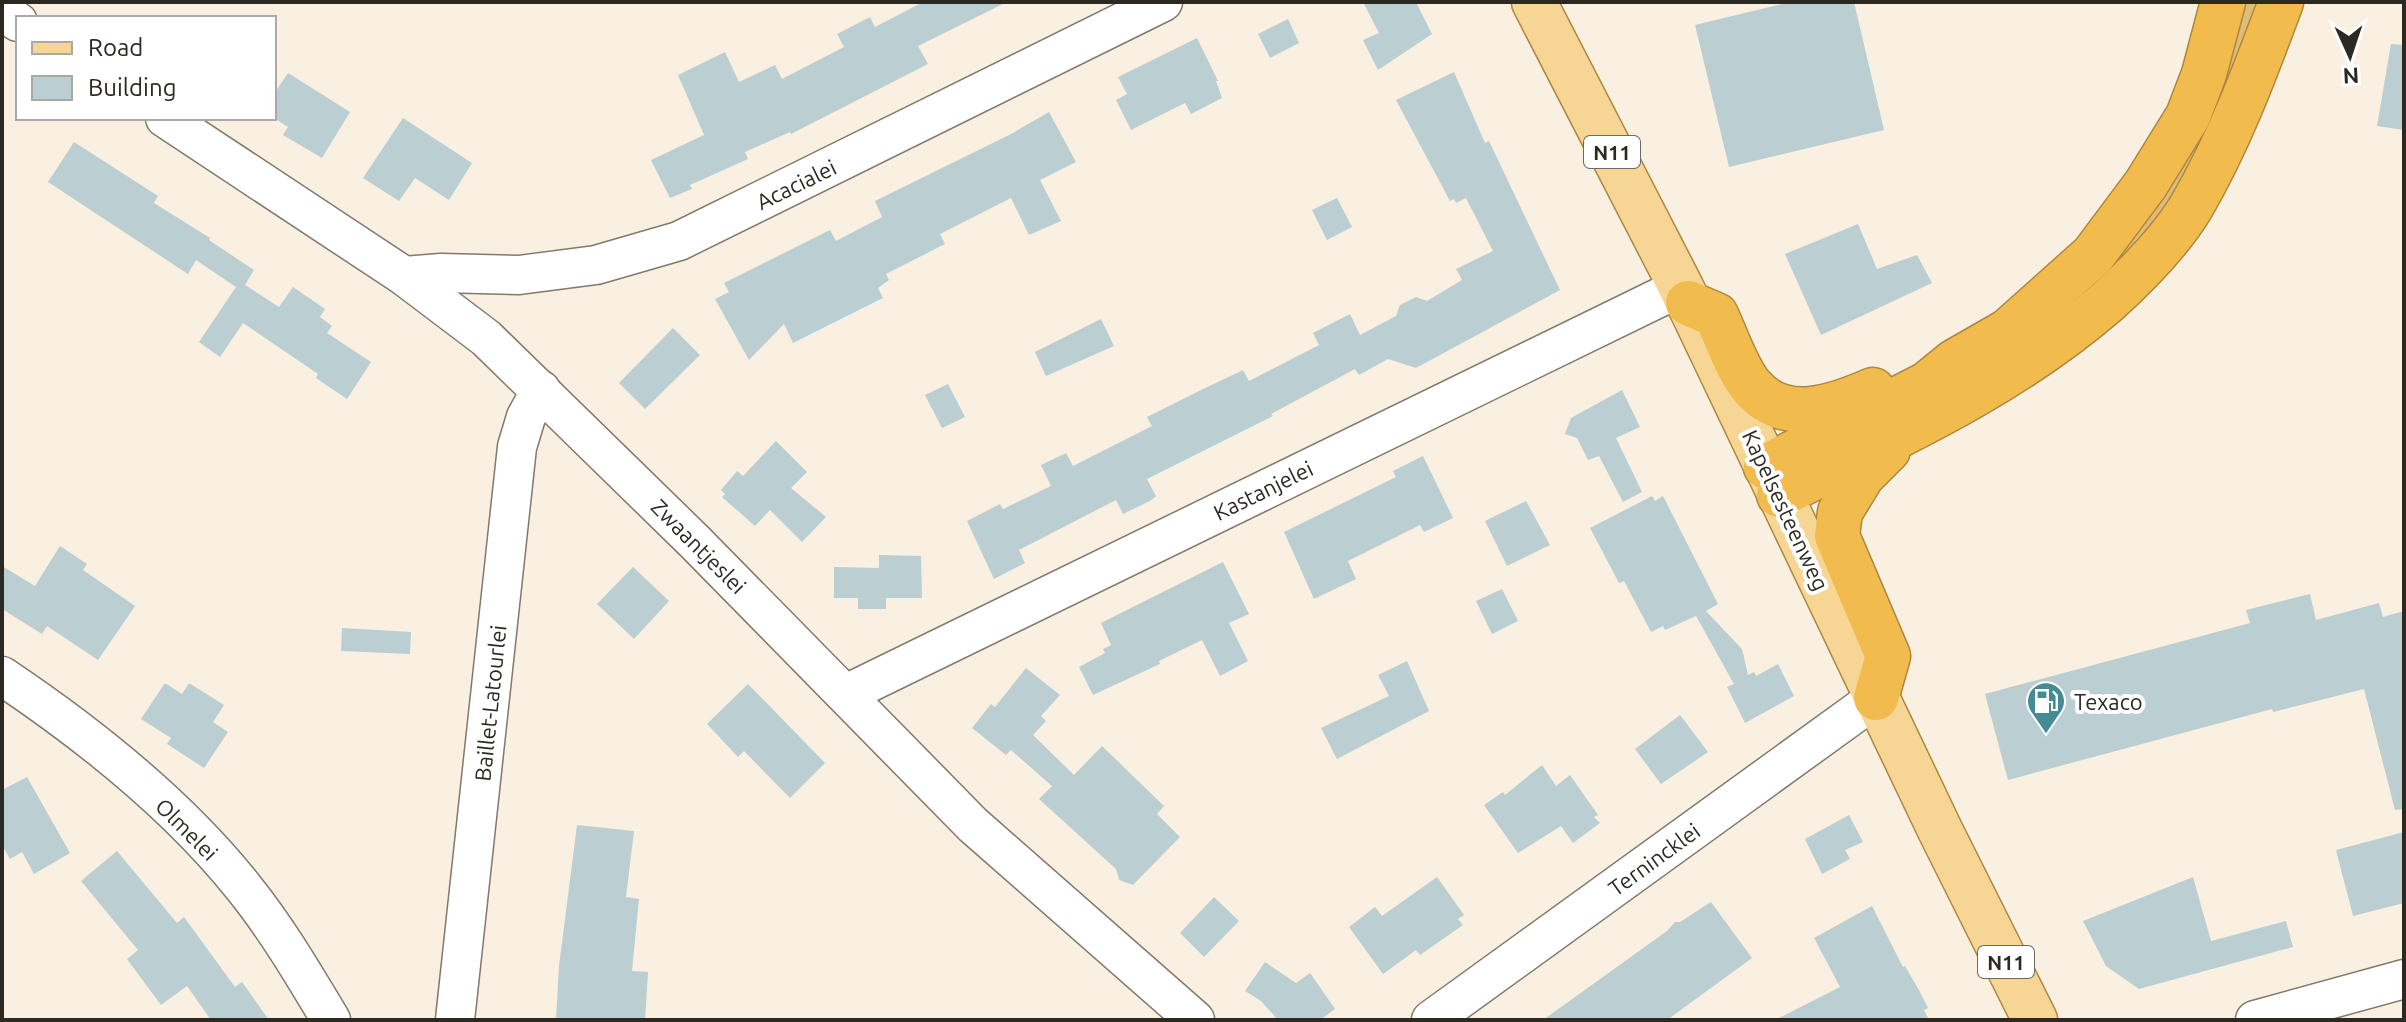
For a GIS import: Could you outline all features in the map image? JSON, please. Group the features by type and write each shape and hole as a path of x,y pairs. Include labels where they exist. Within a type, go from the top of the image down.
{"highway":[{"path":"1772,481 1927,384 1954,362 2008,331 2093,255 2137,196 2188,116 2204,74 2223,2"},
{"path":"1772,481 1901,437 1961,405 2025,366 2084,322 2141,272 2190,209 2213,165 2243,104 2281,2"},
{"path":"1684,295 1716,315 1750,385 1768,402 1790,410 1816,409 1851,400 1921,368 1954,362"},
{"path":"1876,698 1888,656 1837,536 1840,512 1862,476 1901,437"}],"main road":[{"name":"Kapelsesteenweg","path":"1534,2 1684,295 1876,698 2035,1020"}],"street":[{"name":"Acacialei","path":"404,276 441,273 519,275 596,265 679,241 1163,2"},
{"name":"Zwaantjeslei","path":"168,120 404,276 486,338 846,694 973,825 1195,1020"},
{"name":"Kastanjelei","path":"846,694 1684,295"},
{"name":"Baillet-Latourlei","path":"455,1020 517,447 526,417 541,390"},
{"name":"Olmelei","path":"2,676 53,710 119,763 182,820 243,887 298,963 331,1020"},
{"name":"Ternincklei","path":"1431,1020 1876,698"},
{"path":"2255,1020 2404,979"}],"shaded area":[{"path":"2240,2 2261,2 2231,95 2164,212 2133,249 2100,280 2126,244"}],"building":[{"path":"923,2 1007,2 918,46 928,64 791,134 745,152 748,159 690,185 692,189 670,198 651,160 704,135 678,75 725,52 739,82 775,65 782,79 844,47 837,34 870,17 875,27"},
{"path":"1363,2 1416,2 1432,34 1378,70 1363,40 1379,33"},
{"path":"1790,2 1854,2 1884,130 1729,167 1695,25"},
{"path":"1288,19 1299,43 1270,58 1258,34"},
{"path":"1197,38 1218,81 1222,98 1191,114 1185,103 1131,130 1116,100 1127,94 1118,77"},
{"path":"2391,44 2404,45 2404,130 2377,126"},
{"path":"1454,72 1485,143 1489,141 1560,290 1416,368 1388,359 1359,375 1355,369 1271,414 1273,416 1147,479 1156,496 1150,501 1123,514 1116,500 1019,550 1025,563 994,579 967,521 1000,504 1003,509 1051,486 1041,465 1066,453 1073,466 1152,426 1147,417 1197,392 1243,370 1249,381 1319,345 1313,333 1350,314 1360,335 1396,316 1400,305 1416,297 1427,301 1462,280 1456,269 1493,251 1466,198 1456,203 1454,199 1450,201 1396,100"},
{"path":"288,73 350,112 322,158 283,135 288,127 276,119 276,91"},
{"path":"1049,112 1076,162 1040,180 1061,221 1029,235 1011,198 940,234 945,244 886,274 889,280 878,288 883,298 793,343 784,324 749,360 715,299 729,292 724,283 830,230 836,241 882,217 875,201"},
{"path":"403,118 472,163 449,200 415,178 399,201 363,178"},
{"path":"74,142 158,196 154,203 254,270 245,285 279,307 293,287 325,309 320,317 332,326 327,333 371,362 347,399 316,378 318,374 243,323 220,357 199,342 236,287 196,260 188,274 48,182"},
{"path":"1337,198 1352,227 1327,240 1312,210"},
{"path":"1858,224 1877,269 1917,255 1932,283 1821,335 1785,254"},
{"path":"1101,319 1114,346 1046,376 1035,352"},
{"path":"673,328 700,355 645,409 619,383"},
{"path":"948,384 965,417 942,428 925,395"},
{"path":"1622,390 1640,427 1616,438 1642,492 1623,502 1599,456 1588,460 1577,438 1565,434 1571,418"},
{"path":"776,441 807,472 791,488 826,517 802,542 770,510 755,526 722,497 725,494 721,490 737,471 743,476"},
{"path":"1423,456 1453,518 1424,532 1420,525 1348,561 1356,579 1314,599 1284,532 1396,477 1393,471"},
{"path":"1652,496 1655,501 1663,496 1718,604 1706,611 1742,649 1748,675 1754,672 1756,676 1778,664 1794,696 1745,723 1727,687 1734,684 1696,616 1665,630 1663,626 1651,632 1624,581 1619,583 1590,528"},
{"path":"1526,501 1550,545 1507,566 1485,521"},
{"path":"60,546 87,564 83,570 135,606 98,660 47,626 42,634 2,609 2,566 35,586"},
{"path":"879,555 921,556 922,598 886,598 886,609 858,609 858,598 834,598 834,567 879,568"},
{"path":"1223,562 1249,614 1229,623 1248,661 1220,676 1202,640 1159,661 1160,664 1093,695 1079,667 1105,653 1103,649 1111,645 1101,623"},
{"path":"633,567 669,601 634,639 597,604"},
{"path":"1502,589 1518,621 1492,634 1476,601"},
{"path":"2310,594 2316,620 2379,603 2383,617 2404,611 2404,809 2395,810 2364,689 2273,712 2272,709 2008,780 1985,694 2250,623 2246,610"},
{"path":"342,628 411,632 410,654 341,651"},
{"path":"1407,661 1429,711 1337,759 1321,728 1389,696 1378,675"},
{"path":"1026,668 1060,695 1041,716 1046,721 1033,735 1074,775 1102,746 1164,806 1157,814 1180,837 1133,885 1119,880 1116,869 1039,799 1052,786 1011,750 1006,755 972,728 991,704 995,707"},
{"path":"165,683 182,694 189,683 224,705 213,722 228,732 204,768 167,744 171,738 141,719"},
{"path":"748,684 825,763 790,798 744,751 738,757 707,724"},
{"path":"1680,715 1708,752 1661,784 1635,749"},
{"path":"1542,765 1556,786 1570,775 1598,815 1594,817 1600,823 1573,843 1561,826 1518,853 1484,805 1503,792 1505,795"},
{"path":"27,777 70,853 34,874 22,852 10,859 2,845 2,790"},
{"path":"1849,815 1863,842 1845,850 1850,859 1822,874 1805,839"},
{"path":"577,825 634,831 626,897 639,899 632,971 648,972 645,1020 556,1020 559,966"},
{"path":"2404,832 2404,903 2353,916 2336,850"},
{"path":"117,851 177,923 184,917 235,987 242,982 269,1020 211,1020 187,986 161,1005 127,959 138,950 81,881"},
{"path":"1437,877 1464,915 1458,919 1463,925 1420,955 1416,950 1383,974 1349,927 1375,907 1382,916"},
{"path":"2193,877 2211,941 2286,921 2293,947 2139,989 2106,966 2083,921"},
{"path":"1214,897 1239,921 1204,957 1180,933"},
{"path":"1711,902 1752,958 1667,1020 1543,1020 1667,931 1675,922 1680,922"},
{"path":"1872,906 1928,1008 1924,1010 1929,1020 1775,1020 1840,987 1814,938"},
{"path":"1265,962 1296,983 1310,973 1335,1009 1320,1020 1278,1020 1261,1001 1245,991"}],"place":[{"name":"Texaco","path":"2046,735"}]}
